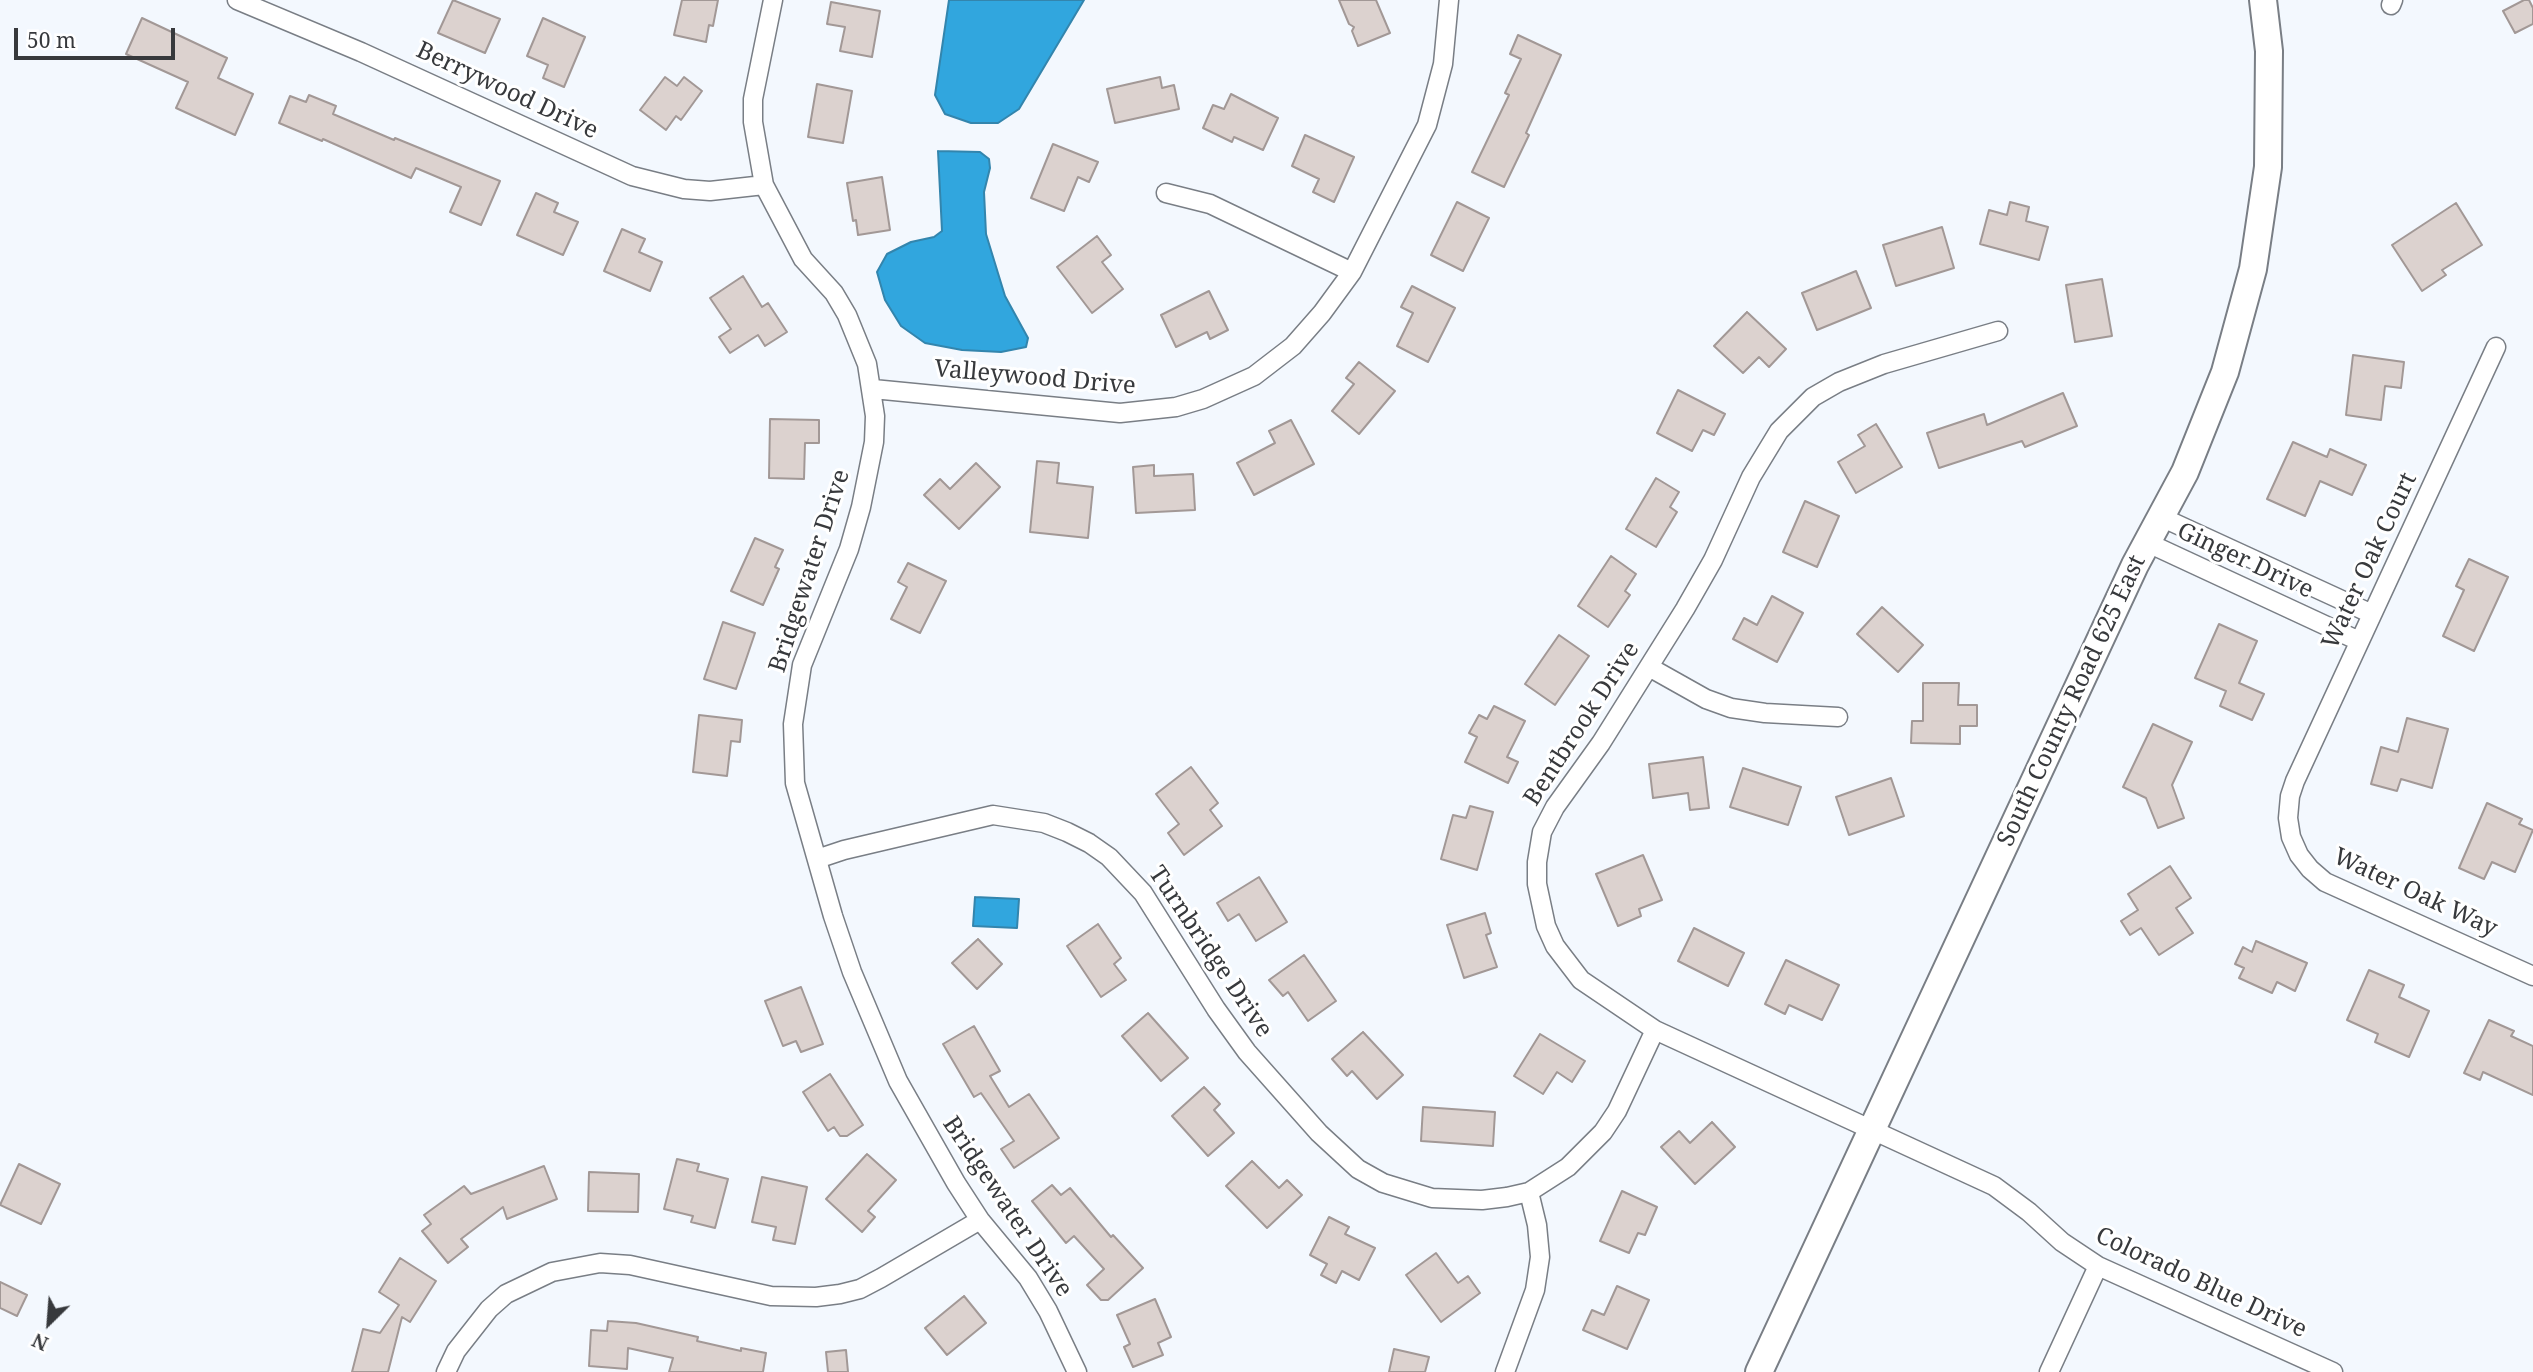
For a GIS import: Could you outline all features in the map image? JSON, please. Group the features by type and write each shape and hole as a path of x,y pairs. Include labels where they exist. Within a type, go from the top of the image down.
{"street":[{"name":"Berrywood Drive","path":"237,0 398,68 632,176 684,189 710,191 764,185"},
{"name":"Bridgewater Drive","path":"773,0 753,99 753,122 764,185 803,259 834,293 847,315 863,351 873,389 874,442 861,507 849,549 802,665 796,694 792,754 796,783 852,972 878,1038 926,1133 980,1220 1028,1278 1060,1333 1077,1372"},
{"name":"Valleywood Drive","path":"873,389 1120,413 1176,407 1229,389 1278,360 1322,313 1352,272 1427,125 1443,64 1449,0"},
{"name":"South County Road 625 East","path":"1759,1372 2135,565 2185,472 2211,410 2241,321 2253,269 2269,167 2269,51 2263,0"},
{"path":"1166,193 1210,204 1352,272"},
{"name":"Bentbrook Drive","path":"1871,1128 1655,1030 1581,980 1567,964 1546,926 1537,884 1540,841 1555,807 1601,743 1713,560 1764,453 1797,411 1813,397 1839,382 1884,364 1998,331"},
{"name":"Water Oak Court","path":"2290,796 2496,347"},
{"name":"Ginger Drive","path":"2161,517 2372,614"},
{"name":"Ginger Drive","path":"2148,543 2359,641"},
{"path":"1649,667 1706,699 1731,708 1765,713 1838,717"},
{"name":"Water Oak Way","path":"2290,796 2288,818 2291,837 2299,855 2325,882 2533,976"},
{"name":"Turnbridge Drive","path":"817,859 844,850 993,815 1020,818 1067,832 1109,857 1143,892 1186,964 1247,1052 1310,1123 1358,1170 1383,1183 1432,1198 1482,1200 1529,1192 1568,1167 1603,1132 1617,1111 1655,1030"},
{"name":"Colorado Blue Drive","path":"1871,1128 1994,1186 2029,1212 2062,1242 2098,1266 2333,1372"},
{"path":"1505,1372 1535,1290 1540,1257 1537,1225 1529,1192"},
{"path":"446,1372 456,1351 489,1309 506,1294 552,1272 600,1263 620,1264 771,1296 816,1297 860,1289 980,1220"},
{"path":"2049,1372 2098,1266"}],"water":[{"path":"949,0 1084,0 1019,109 998,123 971,123 945,114 935,95"},
{"path":"938,151 980,152 989,159 990,168 984,192 986,234 1005,296 1028,338 1026,347 1001,352 962,350 925,343 901,326 885,300 877,272 887,254 911,242 934,237 942,231"},
{"path":"975,897 1019,899 1017,928 973,926"}],"building":[{"path":"453,0 500,19 485,53 438,33"},
{"path":"682,0 718,0 713,26 709,25 706,42 674,35"},
{"path":"1339,0 1376,0 1390,33 1358,46 1352,31 1354,27 1349,24"},
{"path":"2529,0 2533,8 2533,24 2515,33 2503,11"},
{"path":"831,2 880,11 872,57 840,51 845,27 827,24"},
{"path":"142,18 227,58 218,78 253,94 235,135 176,108 188,82 126,54"},
{"path":"543,18 585,37 564,87 543,78 548,65 527,56"},
{"path":"1518,35 1561,55 1526,133 1529,135 1504,187 1472,172 1509,95 1505,93 1521,59 1510,54"},
{"path":"665,77 677,86 684,77 702,91 681,120 676,116 666,130 640,110"},
{"path":"1160,77 1162,88 1174,85 1179,109 1115,123 1107,89"},
{"path":"817,84 852,91 843,143 808,137"},
{"path":"1231,94 1278,118 1263,150 1234,137 1232,142 1203,128 1213,105 1224,109"},
{"path":"309,95 336,106 333,114 500,181 481,225 450,212 461,187 416,168 411,178 323,139 322,141 279,123 290,96 306,102"},
{"path":"1305,135 1354,157 1334,202 1313,192 1319,179 1292,166"},
{"path":"1053,144 1098,162 1089,182 1078,177 1064,211 1031,198"},
{"path":"882,177 890,230 858,235 847,183"},
{"path":"536,193 558,203 554,212 578,222 563,255 517,235"},
{"path":"1457,202 1489,218 1463,271 1431,255"},
{"path":"2010,202 2029,207 2026,221 2048,227 2039,260 1980,244 1989,210 2007,215"},
{"path":"2456,203 2482,245 2442,270 2446,275 2422,291 2392,245"},
{"path":"1942,227 1954,268 1896,286 1883,245"},
{"path":"622,229 645,239 639,252 662,262 650,291 604,271"},
{"path":"1097,236 1111,255 1102,262 1123,289 1092,313 1057,267"},
{"path":"1856,271 1871,308 1817,330 1802,293"},
{"path":"743,276 762,307 768,303 787,332 765,346 758,335 730,353 719,337 731,329 710,298"},
{"path":"2102,279 2112,336 2075,342 2066,285"},
{"path":"1412,286 1455,308 1428,362 1397,346 1413,313 1401,307"},
{"path":"1209,291 1228,330 1210,339 1207,332 1176,347 1161,315"},
{"path":"1747,312 1786,349 1769,367 1759,357 1743,373 1714,346"},
{"path":"2353,355 2404,362 2401,388 2385,386 2381,420 2346,415"},
{"path":"1359,362 1395,391 1359,434 1332,411 1354,384 1346,378"},
{"path":"1678,390 1725,414 1714,435 1703,430 1692,451 1657,433"},
{"path":"2063,393 2077,426 2025,447 2022,441 1939,468 1927,433 1984,414 1987,425"},
{"path":"770,419 819,420 819,443 805,443 804,479 769,478"},
{"path":"1291,420 1314,464 1254,495 1237,463 1275,443 1269,431"},
{"path":"1876,424 1902,467 1856,493 1838,462 1865,446 1858,435"},
{"path":"2293,442 2327,457 2330,449 2366,465 2352,495 2320,481 2305,516 2267,499"},
{"path":"1037,461 1059,463 1057,483 1093,487 1088,538 1030,532"},
{"path":"976,463 1000,487 959,529 924,495 940,479 950,489"},
{"path":"1154,465 1154,476 1193,474 1195,510 1136,513 1133,467"},
{"path":"1656,478 1679,492 1670,507 1677,512 1656,547 1626,529"},
{"path":"1805,501 1839,516 1817,567 1783,552"},
{"path":"755,538 783,550 775,567 779,569 763,605 731,591"},
{"path":"1611,556 1636,574 1625,591 1630,595 1608,627 1578,606"},
{"path":"2469,559 2508,577 2474,651 2443,636 2464,590 2456,586"},
{"path":"908,563 946,581 920,633 891,619 907,587 898,582"},
{"path":"1772,596 1803,613 1777,662 1733,639 1744,618 1757,625"},
{"path":"1882,607 1923,645 1898,672 1857,634"},
{"path":"723,622 755,633 736,689 704,679"},
{"path":"2219,624 2257,641 2239,683 2264,694 2252,720 2220,706 2226,691 2195,678"},
{"path":"1559,635 1589,656 1555,705 1525,684"},
{"path":"1923,683 1959,683 1958,705 1977,705 1977,726 1960,726 1960,744 1911,743 1912,721 1923,721"},
{"path":"1494,706 1525,721 1507,757 1518,762 1508,783 1465,762 1477,737 1469,733 1479,715 1487,719"},
{"path":"699,715 742,720 740,742 731,741 727,776 693,772"},
{"path":"2407,718 2448,729 2432,788 2401,779 2397,791 2371,784 2381,747 2398,752"},
{"path":"2153,724 2192,742 2172,785 2184,818 2158,828 2146,798 2123,787"},
{"path":"1703,757 1709,808 1690,810 1688,793 1653,798 1649,764"},
{"path":"1191,767 1218,803 1210,810 1222,826 1184,855 1168,833 1179,824 1156,794"},
{"path":"1743,768 1801,787 1788,825 1730,807"},
{"path":"1891,778 1904,816 1849,835 1836,797"},
{"path":"2487,803 2522,819 2519,824 2533,830 2515,872 2492,862 2484,879 2459,868"},
{"path":"1470,806 1493,812 1477,870 1441,859 1453,815 1466,818"},
{"path":"1643,855 1662,900 1639,909 1641,916 1618,926 1596,874"},
{"path":"2170,866 2191,898 2176,908 2193,933 2159,955 2141,928 2130,935 2121,921 2138,910 2128,894"},
{"path":"1259,877 1287,922 1256,941 1239,914 1228,921 1217,903"},
{"path":"1485,913 1491,933 1486,935 1497,967 1464,978 1447,925"},
{"path":"1098,924 1121,958 1114,964 1126,980 1101,997 1067,946"},
{"path":"1694,928 1744,953 1728,986 1678,961"},
{"path":"978,939 1002,964 977,989 952,963"},
{"path":"2256,941 2307,963 2295,991 2277,982 2272,993 2239,978 2244,968 2235,964 2243,947 2252,952"},
{"path":"1304,955 1336,1001 1308,1021 1288,992 1283,996 1269,980"},
{"path":"1786,960 1839,985 1822,1020 1789,1005 1785,1014 1765,1004"},
{"path":"2369,970 2404,985 2399,997 2429,1011 2409,1057 2375,1042 2378,1034 2347,1020"},
{"path":"801,987 823,1044 801,1052 796,1041 783,1046 765,1001"},
{"path":"1148,1013 1188,1058 1161,1081 1122,1036"},
{"path":"2489,1020 2514,1031 2511,1036 2533,1046 2533,1095 2483,1072 2480,1080 2464,1073"},
{"path":"974,1026 1000,1071 990,1076 1009,1107 1029,1094 1059,1138 1014,1168 1001,1149 1014,1141 981,1093 974,1097 943,1044"},
{"path":"1363,1032 1403,1075 1377,1099 1352,1071 1347,1076 1332,1059"},
{"path":"1540,1034 1585,1061 1572,1082 1557,1072 1543,1094 1514,1076"},
{"path":"830,1074 863,1125 847,1136 840,1136 834,1127 828,1131 803,1092"},
{"path":"1204,1087 1220,1104 1214,1110 1234,1133 1208,1156 1172,1116"},
{"path":"1423,1107 1495,1112 1493,1146 1421,1141"},
{"path":"1712,1122 1735,1147 1695,1184 1661,1147 1679,1131 1690,1143"},
{"path":"867,1154 896,1180 868,1211 875,1217 862,1232 826,1199"},
{"path":"677,1159 699,1164 697,1171 728,1179 715,1228 691,1222 693,1216 664,1209"},
{"path":"1252,1161 1279,1188 1287,1180 1302,1195 1267,1228 1226,1186"},
{"path":"19,1164 60,1184 41,1224 0,1205"},
{"path":"544,1166 557,1199 507,1219 503,1207 461,1239 468,1247 448,1263 422,1231 431,1224 424,1215 464,1186 471,1194"},
{"path":"589,1172 639,1174 638,1212 588,1211"},
{"path":"762,1177 807,1187 795,1244 773,1240 776,1227 752,1222"},
{"path":"1052,1185 1061,1195 1070,1188 1111,1237 1113,1235 1143,1268 1108,1300 1101,1300 1087,1285 1104,1269 1074,1236 1066,1243 1032,1201"},
{"path":"1622,1191 1657,1207 1645,1235 1638,1233 1629,1253 1600,1241"},
{"path":"1329,1217 1349,1227 1345,1234 1375,1248 1359,1280 1342,1271 1336,1283 1321,1275 1327,1264 1310,1255"},
{"path":"1436,1253 1458,1283 1468,1276 1480,1293 1441,1322 1406,1275"},
{"path":"400,1258 436,1281 410,1322 402,1317 388,1372 352,1372 363,1329 380,1333 399,1305 379,1292"},
{"path":"0,1282 27,1295 17,1316 0,1308"},
{"path":"1617,1286 1649,1300 1627,1349 1583,1330 1592,1310 1604,1315"},
{"path":"964,1296 986,1323 947,1355 925,1328"},
{"path":"1155,1299 1171,1337 1158,1343 1163,1355 1133,1367 1124,1347 1130,1344 1117,1315"},
{"path":"608,1321 636,1323 698,1337 697,1341 741,1351 741,1348 766,1353 763,1372 669,1372 673,1358 628,1348 627,1369 589,1366 591,1330 607,1331"},
{"path":"1394,1349 1429,1357 1425,1372 1389,1372"},
{"path":"846,1350 848,1372 828,1372 826,1352"}]}
